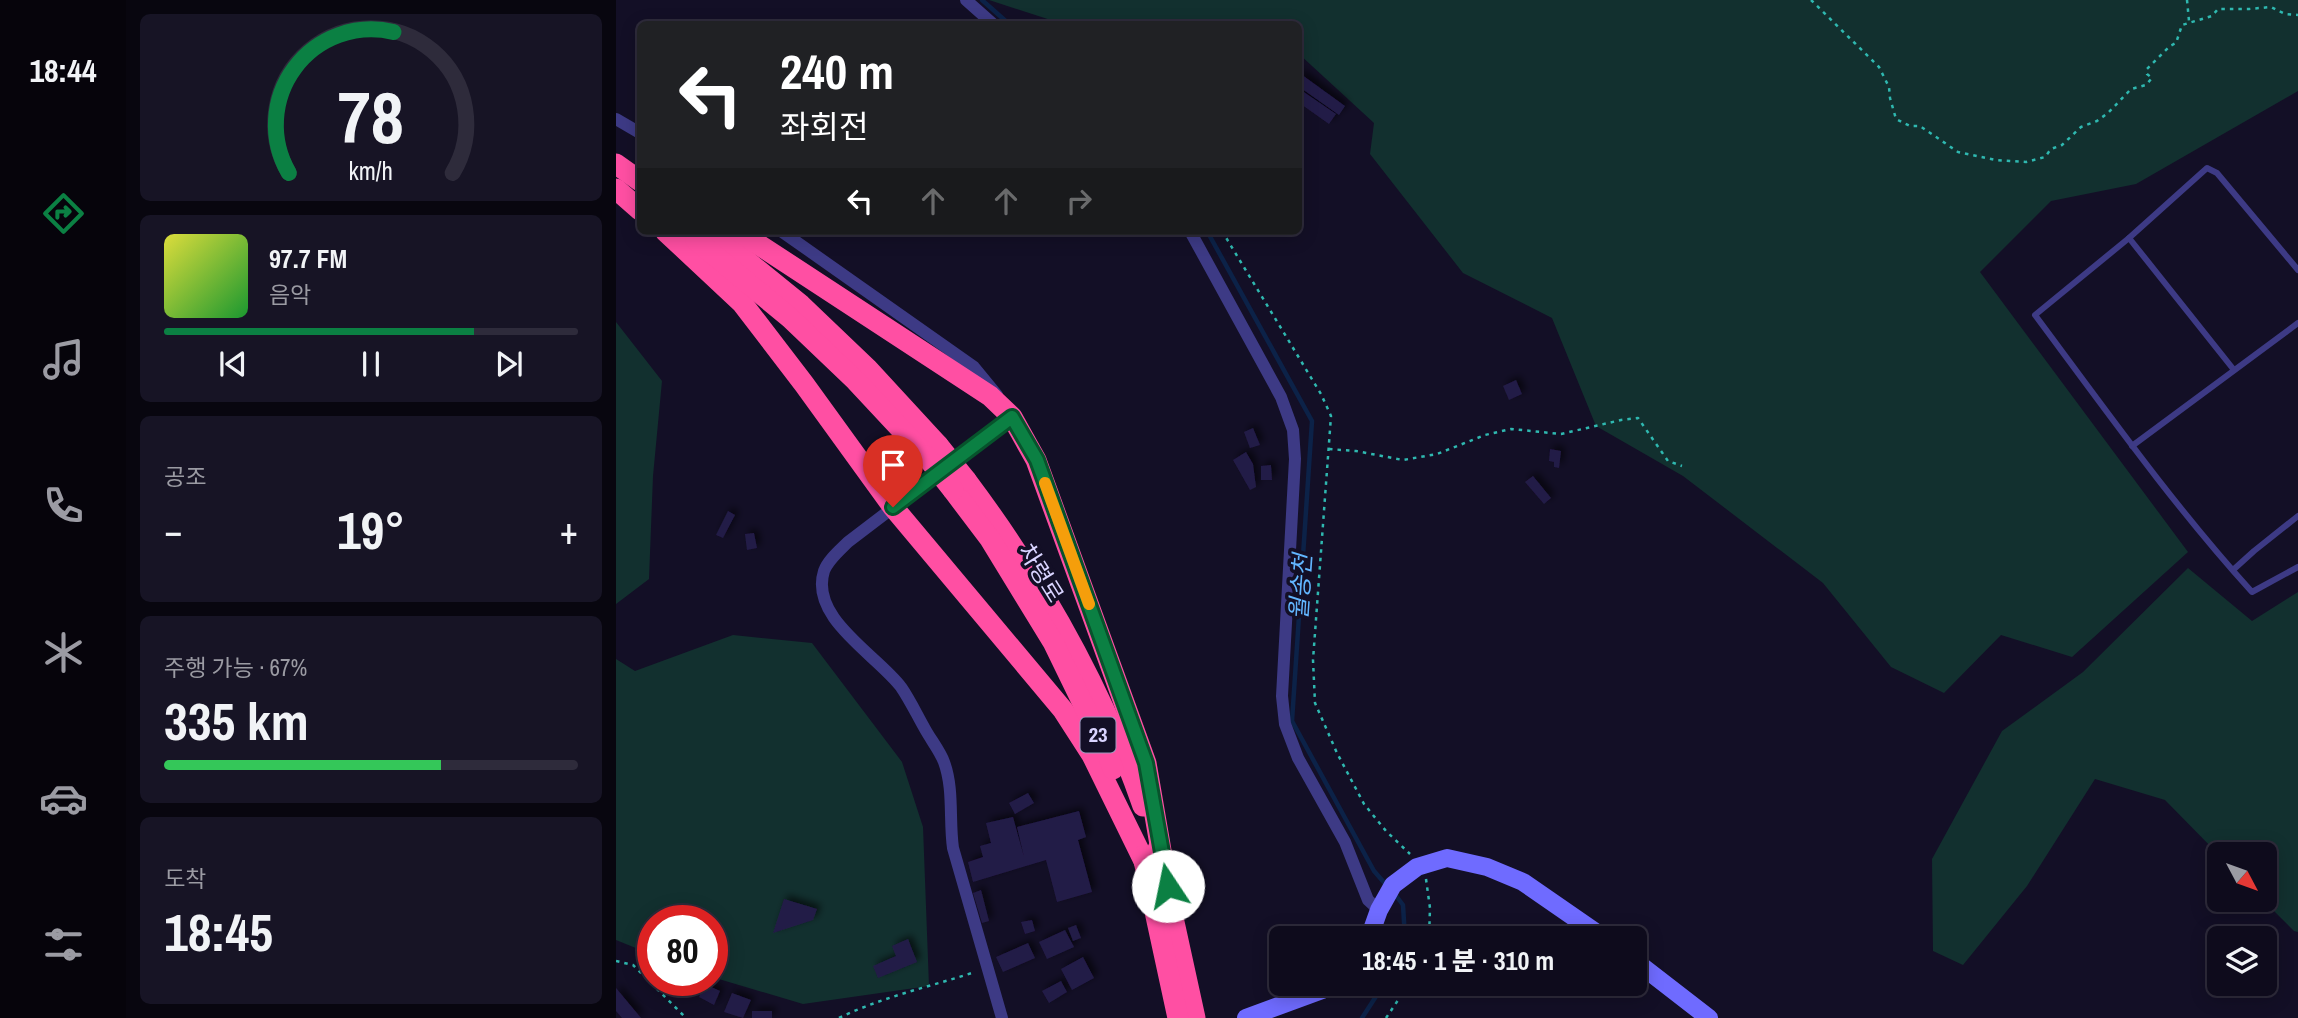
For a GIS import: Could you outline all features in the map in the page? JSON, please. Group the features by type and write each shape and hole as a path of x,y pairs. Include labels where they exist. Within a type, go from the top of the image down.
{"highway":[{"path":"616,151 637,165"},
{"path":"616,164 637,179"},
{"path":"616,187 637,200"},
{"path":"616,187 637,207"},
{"path":"669,235 742,303 893,507 1063,710 1093,755 1155,865"},
{"name":"23","path":"687,235 790,318 932,450"},
{"name":"23","path":"715,235 801,305 868,369 932,450"},
{"path":"744,235 990,396 1012,417 1037,460 1146,763 1155,865"},
{"name":"차령로","path":"932,450 959,485 1053,642 1107,753 1155,865 1185,1012"}],"street":[{"path":"966,0 990,21"},
{"path":"616,119 637,132"},
{"path":"787,235 974,367 1012,417 893,507 834,556 824,571 823,586 825,601 833,619 901,688 944,761 949,782 953,848 1002,1018"},
{"path":"1193,235 1281,397 1293,430 1295,459 1282,696 1285,724 1297,758 1345,842 1368,900 1382,904"},
{"path":"1374,926 1393,885 1420,867 1447,859 1487,867 1523,882 1587,926"},
{"path":"1647,970 1709,1018"},
{"path":"1246,1018 1306,996"}],"lane":[{"path":"2298,270 2217,173 2207,168 2129,238 2035,315 2132,446 2252,592 2298,567"},
{"path":"2129,238 2234,370"},
{"path":"2132,446 2298,324"},
{"path":"2233,570 2298,516"}],"path":[{"path":"1811,0 1880,67 1889,87 1896,119 1910,126 1920,126 1958,152 1996,160 2026,162 2045,157 2051,149 2062,145 2081,127 2108,113 2131,89 2146,85 2152,78 2147,74 2147,69 2176,43 2182,25 2212,16 2218,9 2271,7 2298,15"},
{"path":"2187,0 2189,22"},
{"path":"1224,235 1321,394 1331,416 1312,660 1315,703 1337,754 1364,804 1420,867 1430,908 1429,926"},
{"path":"1329,449 1403,460 1437,454 1485,435 1511,429 1560,434 1638,418 1668,461 1682,466"},
{"path":"616,961 633,965 686,1018"},
{"path":"839,1018 884,998 902,995 988,968"},
{"path":"1386,1018 1401,996"}],"green space":[{"path":"989,0 2298,0 2298,91 2136,184 2051,201 1980,272 2188,552 2072,657 2001,635 1944,693 1891,667 1823,583 1683,476 1596,426 1552,318 1463,273 1370,154 1374,123 1302,57 1302,21 1054,21"},
{"path":"616,322 662,381 653,476 649,579 616,604"},
{"path":"2188,568 2252,621 2298,592 2298,932 2275,912 2277,842 2207,843 2165,800 2095,779 2027,886 1963,965 1933,951 1932,859 2002,731 2083,672"},
{"path":"733,635 812,643 902,762 923,827 929,986 803,1004 728,982 728,905 637,905 637,949 616,940 616,659 635,671"}],"building":[{"path":"1302,75 1345,106 1339,115 1302,89"},
{"path":"1302,91 1336,114 1329,124 1302,105"},
{"path":"1516,380 1522,394 1509,400 1503,386"},
{"path":"1253,428 1260,445 1250,448 1244,432"},
{"path":"1550,449 1561,451 1559,468 1549,461"},
{"path":"1246,452 1253,464 1256,487 1250,490 1233,460"},
{"path":"1271,465 1272,480 1261,480 1261,466"},
{"path":"1533,476 1551,498 1544,504 1525,482"},
{"path":"728,511 735,515 723,538 716,535"},
{"path":"754,533 757,548 747,550 745,534"},
{"path":"1028,793 1034,803 1015,814 1009,803"},
{"path":"1079,811 1086,837 1078,840 1092,892 1057,902 1046,860 973,882 968,862 983,857 980,846 991,843 986,823 1013,817 1024,857 1017,827"},
{"path":"981,890 989,921 982,923 973,893"},
{"path":"784,899 817,909 813,920 773,933"},
{"path":"1032,920 1035,931 1025,934 1021,922"},
{"path":"1076,925 1081,938 1073,941 1068,928"},
{"path":"1065,930 1074,947 1047,959 1039,942"},
{"path":"908,939 917,962 878,978 873,966 896,956 892,946"},
{"path":"1028,943 1035,958 1003,972 996,957"},
{"path":"1083,957 1094,978 1072,990 1061,969"},
{"path":"1061,981 1067,992 1049,1003 1042,991"},
{"path":"616,988 641,1018 622,1018 616,1011"},
{"path":"732,993 751,1000 743,1018 724,1012"},
{"path":"699,996 718,996 714,1005"},
{"path":"752,1011 772,1011 772,1018 752,1018"}],"waterway":[{"name":"월송천","path":"982,0 1006,21"},
{"name":"월송천","path":"1209,235 1312,421 1292,721 1374,871 1388,887"},
{"name":"월송천","path":"1394,893 1403,905 1404,926"},
{"name":"월송천","path":"1362,1018 1376,996"}],"slow traffic":[{"path":"1045,483 1089,604"}],"route":[{"path":"893,507 1012,417 1037,460 1146,763 1168,886"}]}
